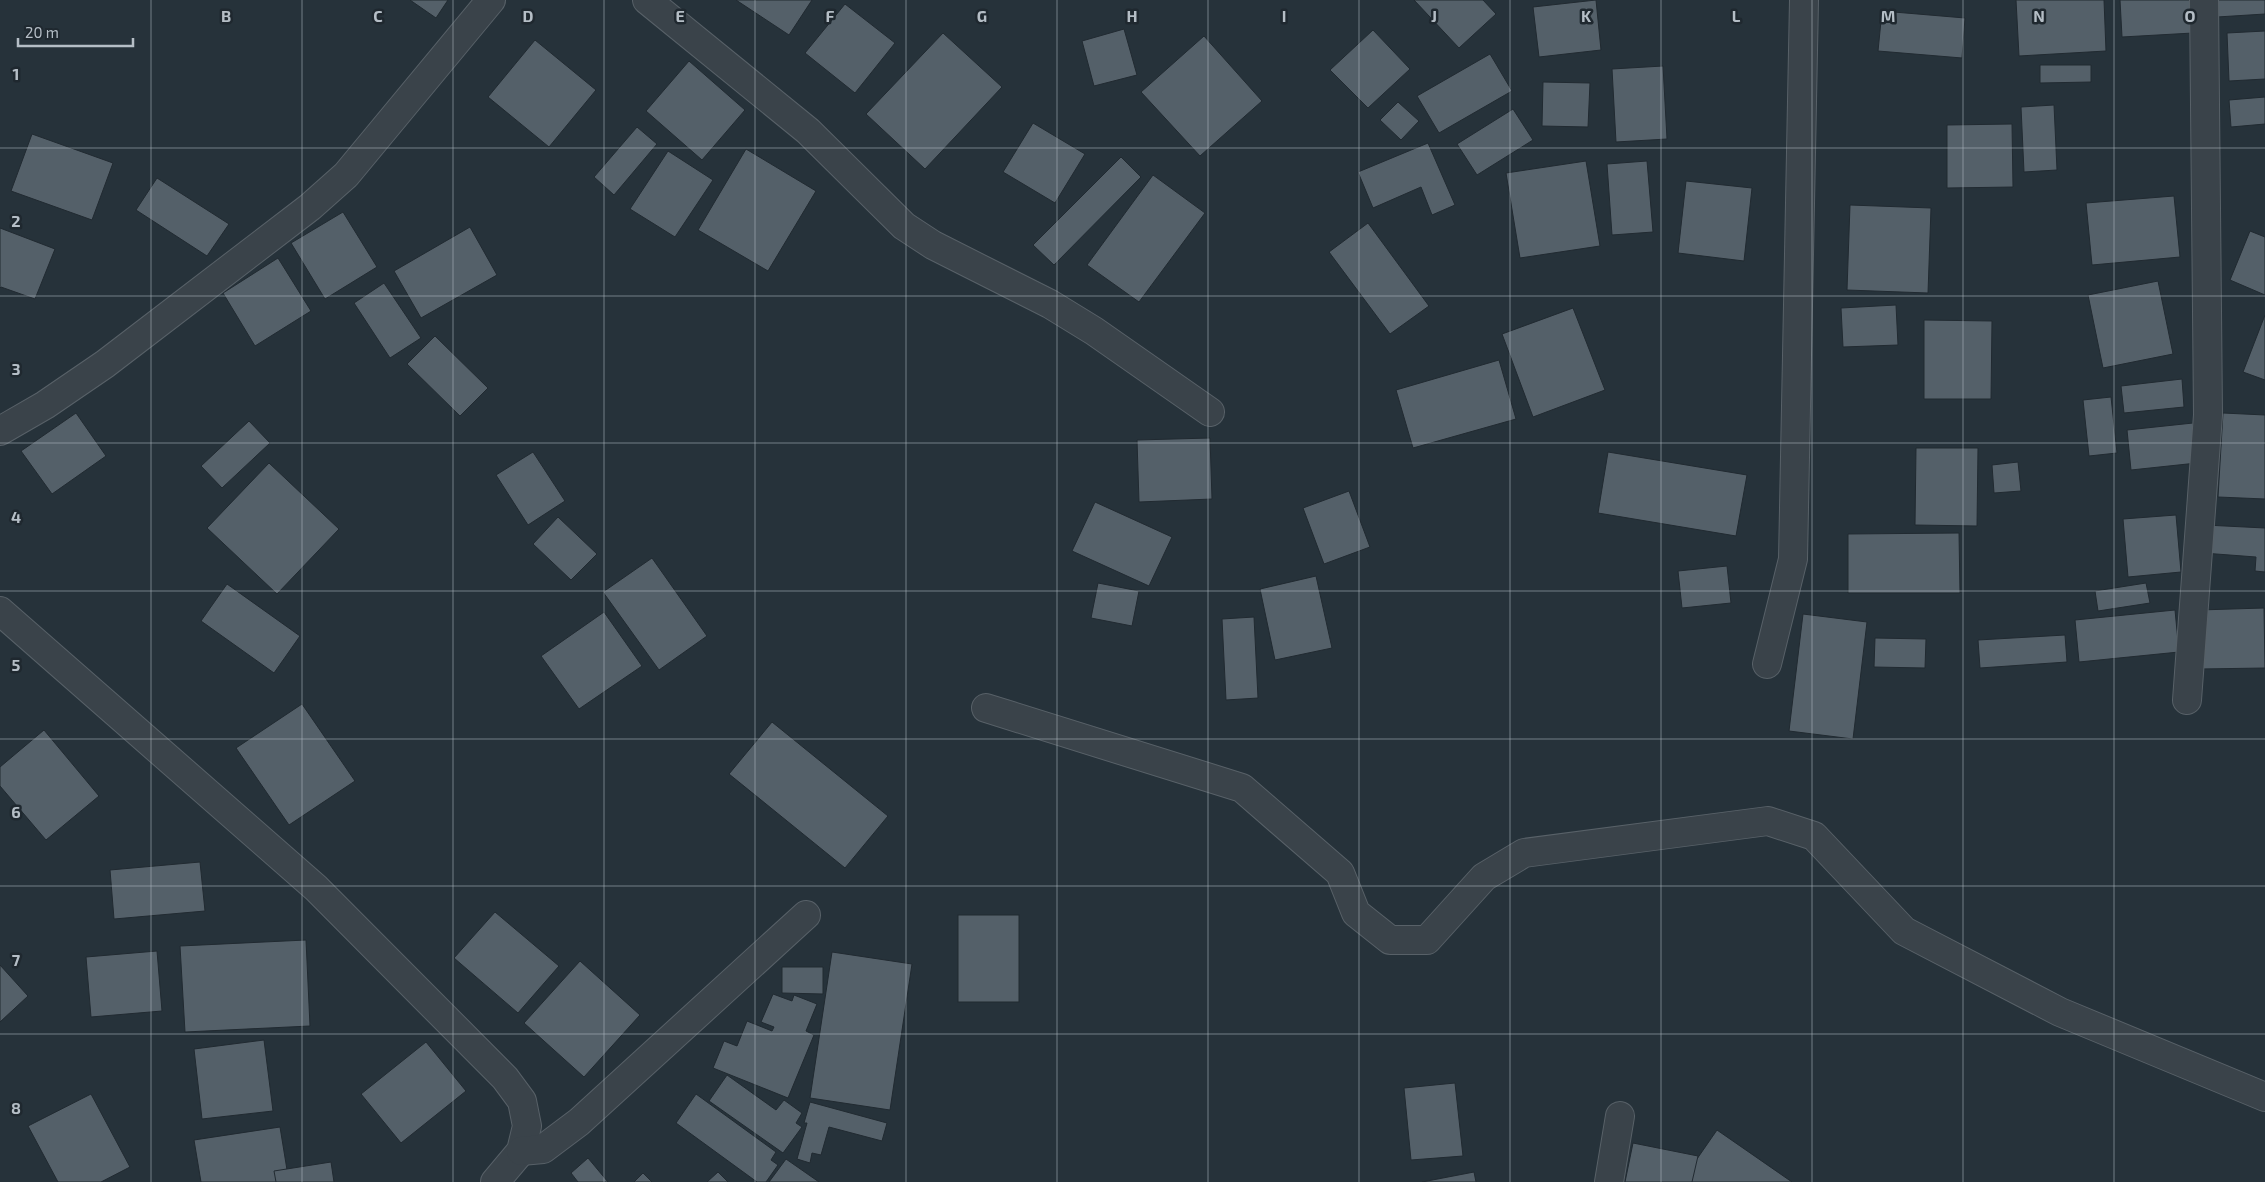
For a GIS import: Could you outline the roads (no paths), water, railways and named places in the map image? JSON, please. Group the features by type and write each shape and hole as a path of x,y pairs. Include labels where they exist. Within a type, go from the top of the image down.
{"street":[{"path":"0,431 45,406 105,364 310,207 346,174 491,0"},
{"path":"647,0 808,131 904,226 933,245 1050,304 1094,331 1210,412"},
{"path":"1767,664 1793,560 1804,0"},
{"path":"2187,700 2208,415 2204,0"},
{"path":"0,611 316,888 504,1078 522,1102 527,1126 521,1151 495,1182"},
{"path":"986,708 1242,788 1340,873 1356,913 1390,940 1427,940 1484,877 1524,854 1768,821 1814,836 1904,931 2060,1012 2265,1097"},
{"path":"521,1151 543,1149 579,1122 806,915"},
{"path":"1609,1182 1620,1116"}]}
